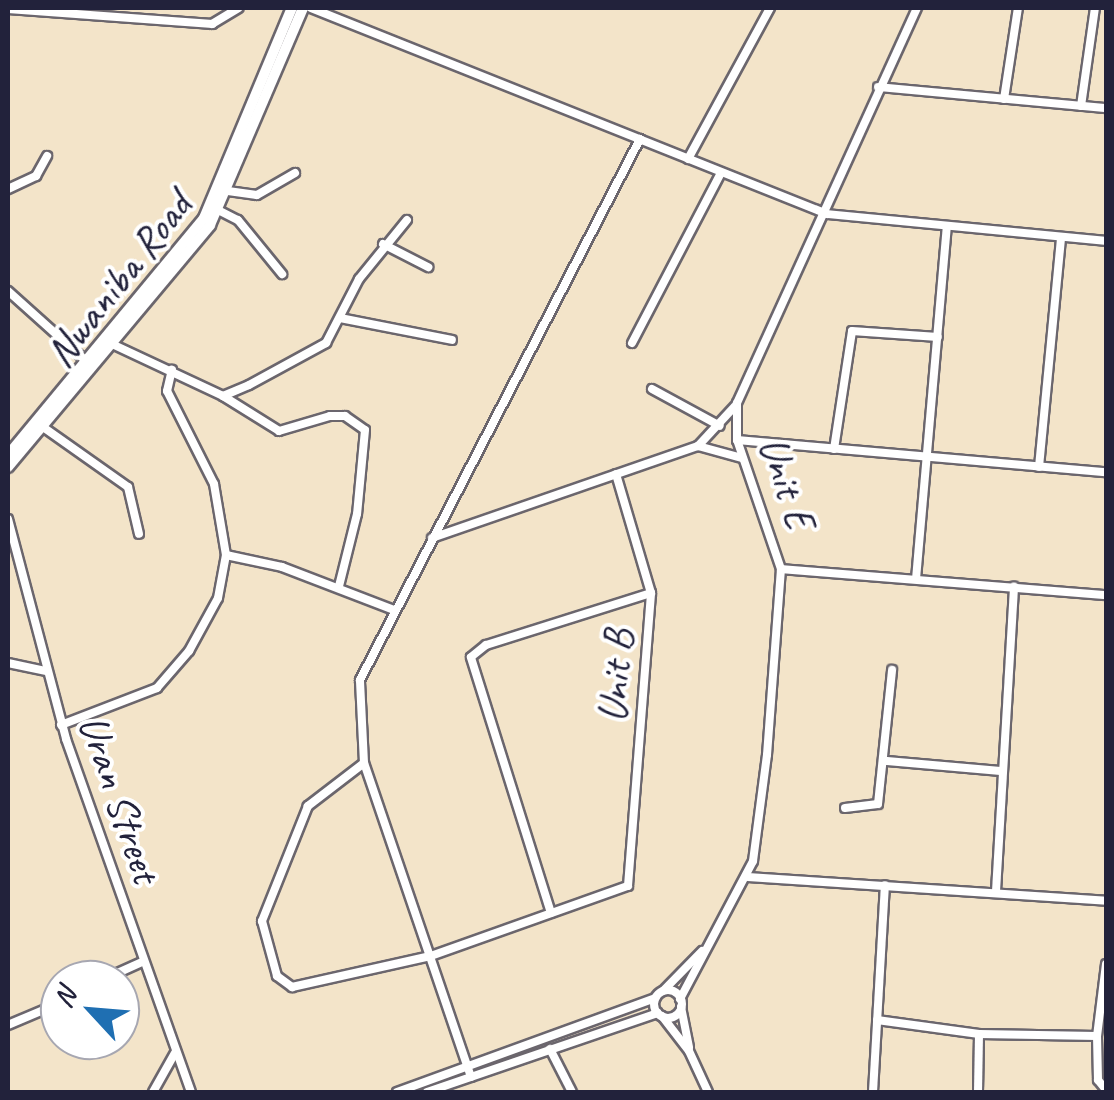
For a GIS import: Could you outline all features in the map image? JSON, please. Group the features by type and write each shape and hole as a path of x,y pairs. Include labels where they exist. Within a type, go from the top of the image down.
{"main road":[{"path":"8,455 204,218 292,8"},
{"name":"Nwaniba Road","path":"8,468 218,210 302,8"}],"street":[{"path":"8,9 44,8 212,24 240,8"},
{"path":"140,18 142,8"},
{"path":"312,8 827,214 1106,242"},
{"path":"688,159 770,8"},
{"name":"Unit E","path":"708,944 748,877 766,755 781,569 776,540 737,440 737,403 827,214 878,87 917,8"},
{"path":"1004,99 1018,8"},
{"path":"1081,106 1095,8"},
{"path":"878,87 1106,108"},
{"path":"471,1077 364,763 360,680 640,139"},
{"path":"8,189 36,176 47,156"},
{"path":"632,343 721,172"},
{"path":"228,191 257,195 295,173"},
{"path":"218,210 238,220 282,274"},
{"path":"223,396 314,352 340,318 383,244 407,220"},
{"path":"916,580 948,228"},
{"path":"1039,467 1062,238"},
{"path":"383,244 428,267"},
{"path":"8,291 84,360"},
{"path":"340,318 452,340"},
{"path":"834,449 852,331 938,337"},
{"path":"112,344 223,396 279,431 330,416 346,416 365,430 363,481 339,586"},
{"path":"61,725 163,682 212,614 226,556 214,484 167,391 172,370"},
{"path":"652,389 720,426"},
{"path":"432,538 698,446 737,403"},
{"path":"43,427 128,486 140,534"},
{"path":"8,433 21,438"},
{"path":"737,440 1106,472"},
{"path":"698,446 742,458"},
{"name":"Unit B","path":"551,914 628,886 652,593 616,474"},
{"name":"Uran Street","path":"8,519 61,725 191,1092"},
{"path":"226,556 339,586 394,610"},
{"path":"781,569 1106,595"},
{"path":"996,891 1014,587"},
{"path":"364,763 308,806 261,931 278,976 292,987 430,956 551,914 472,657 486,645 652,593"},
{"path":"8,663 45,671"},
{"path":"844,808 878,804 887,761 892,670"},
{"path":"887,761 1001,771"},
{"path":"748,877 1106,901"},
{"path":"873,1092 886,885"},
{"path":"397,1092 655,998 708,944"},
{"path":"708,944 681,1003 690,1051 708,1092"},
{"path":"140,963 144,961"},
{"path":"1106,964 1097,1036 1098,1080 1106,1090"},
{"path":"663,991 681,1003"},
{"path":"655,998 660,1015 690,1051"},
{"path":"427,1092 660,1015 681,1003"},
{"path":"8,1024 40,1010"},
{"path":"877,1020 979,1034 1097,1036"},
{"path":"978,1092 979,1034"},
{"path":"153,1092 176,1049"},
{"path":"550,1049 572,1092"}]}
